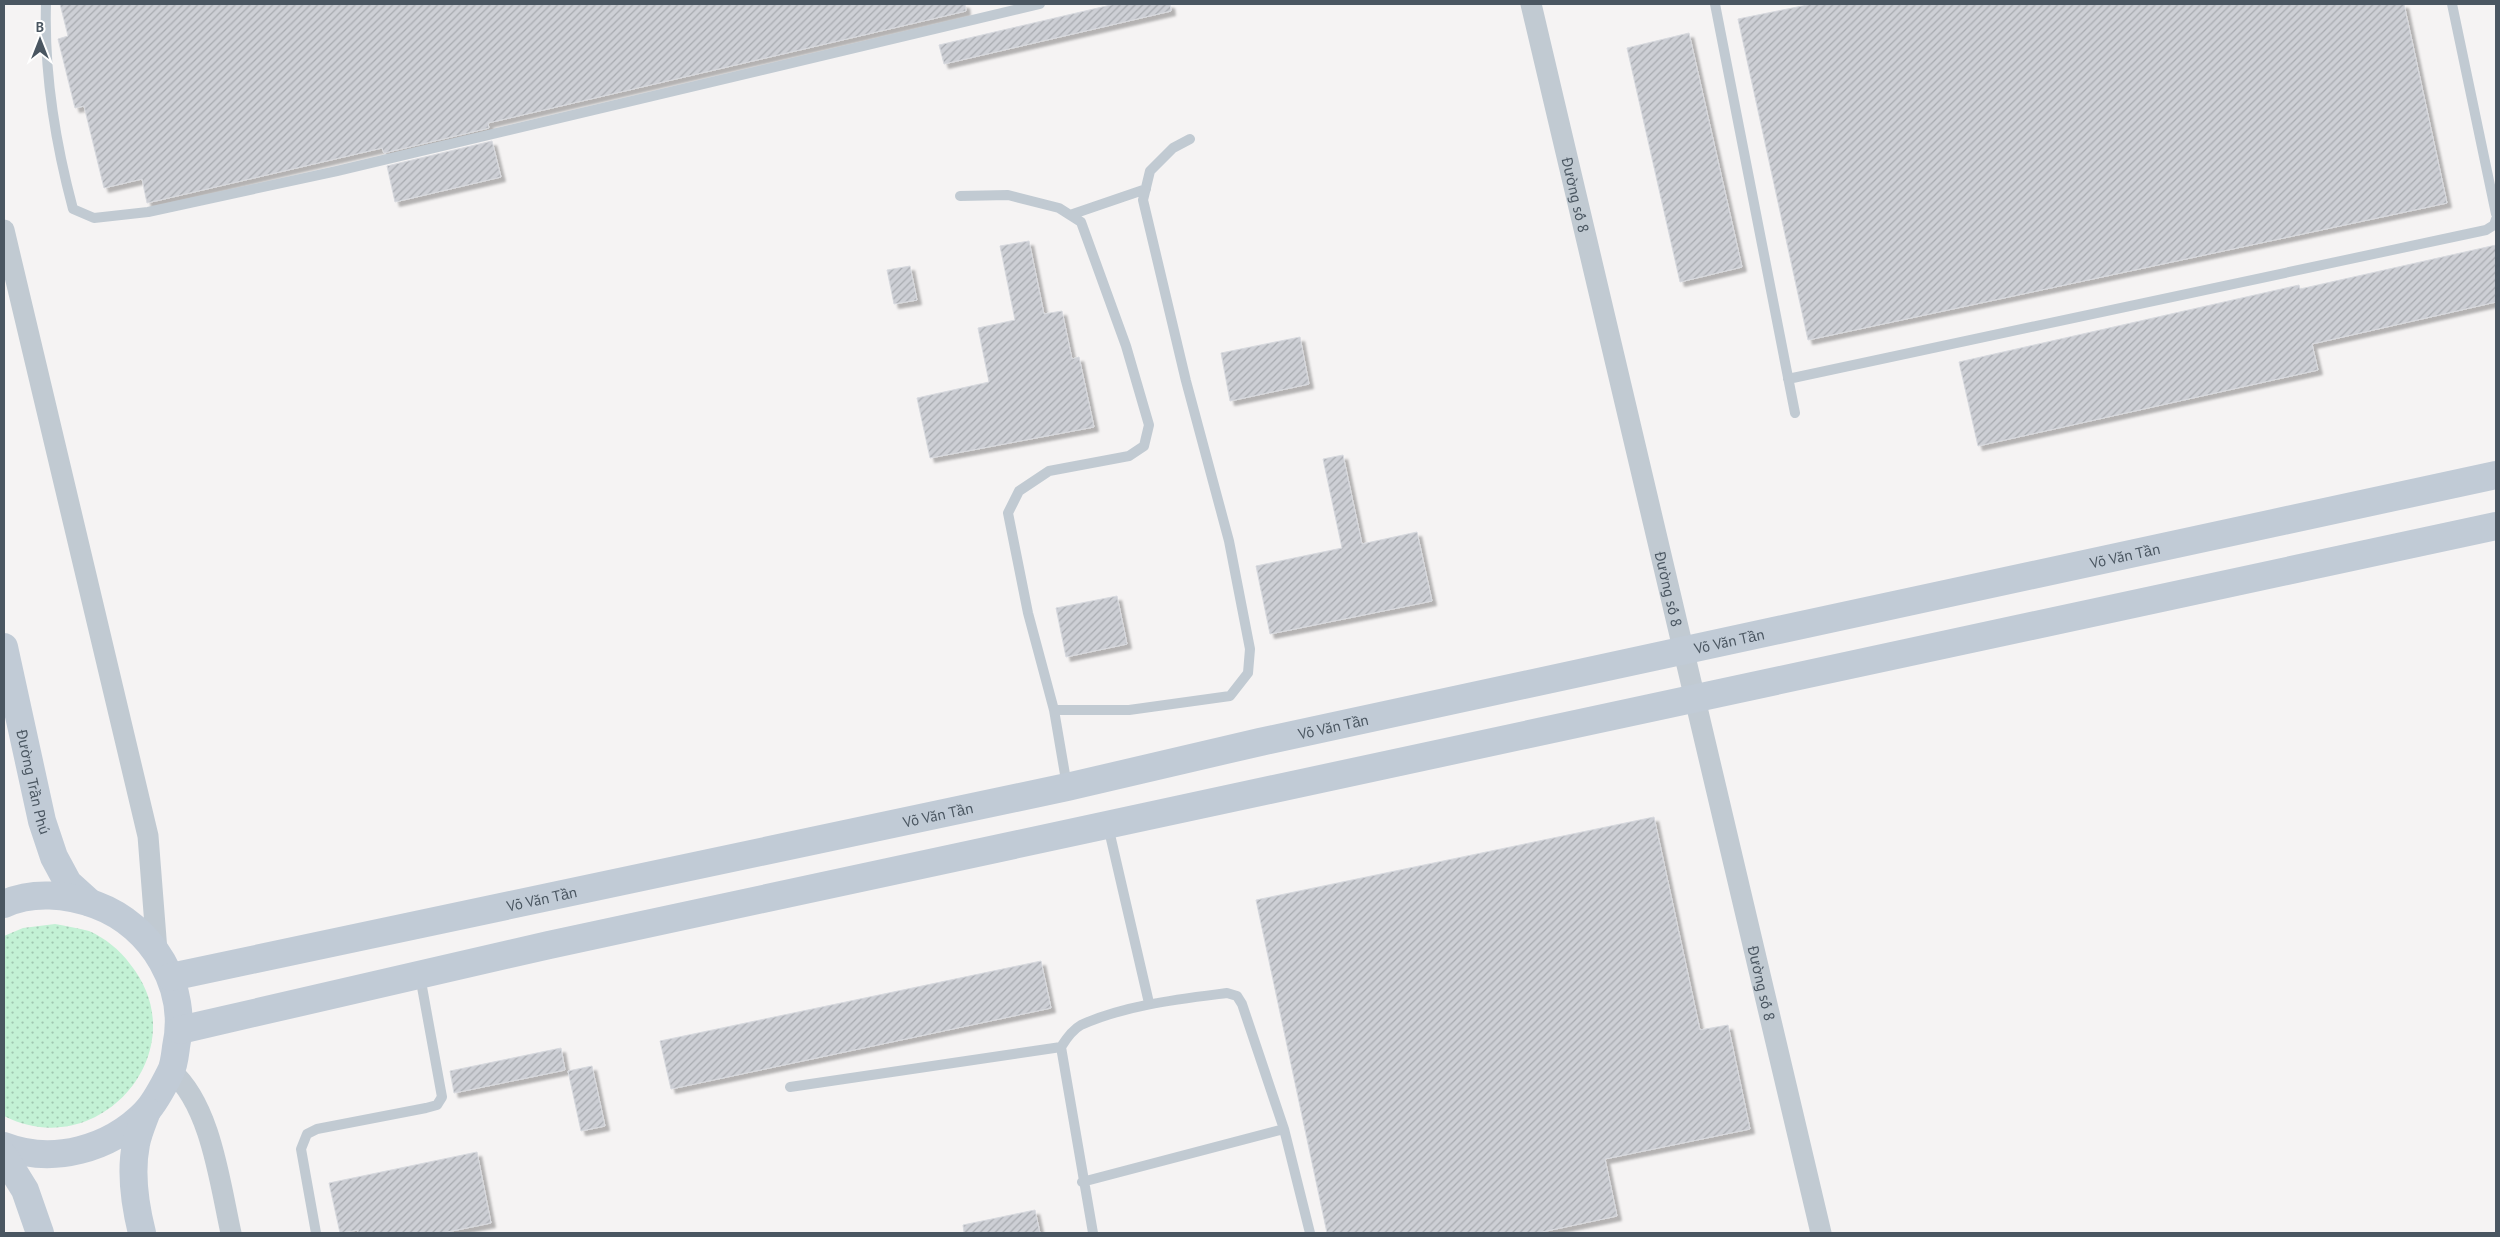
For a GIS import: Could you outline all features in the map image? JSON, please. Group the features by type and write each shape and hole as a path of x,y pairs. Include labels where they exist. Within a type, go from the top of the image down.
{"street":[{"name":"Đường số 8","path":"1531,4 1821,1233"},
{"path":"4,230 148,836 157,951"},
{"name":"Võ Văn Tần","path":"171,977 1067,787 1260,742 2496,475"},
{"path":"180,1030 420,975 1107,825 2496,526"},
{"name":"Đường Trần Phú","path":"4,647 42,821 54,856 68,883 89,902"},
{"path":"4,904 45,895 79,899 109,910 135,928 157,951 171,977 178,1004 180,1030 171,1071 147,1111 136,1144 134,1172 135,1205 142,1233"},
{"path":"171,1071 184,1082 204,1117 232,1233"},
{"path":"4,1146 16,1150 48,1154 80,1151 110,1140 147,1111"},
{"path":"4,1156 25,1190 40,1233"}],"lane":[{"path":"46,4 45,59 61,165 74,209 94,218 148,212 338,171 1040,4"},
{"path":"1715,4 1795,413"},
{"path":"2452,4 2496,214"},
{"path":"1054,710 1129,710 1230,696 1248,673 1250,648 1229,540 1186,381 1143,200 1150,171 1173,148 1190,139"},
{"path":"1070,215 1146,189"},
{"path":"960,196 1008,195 1059,208 1081,222 1126,346 1149,425 1144,446 1129,456 1049,471 1019,491 1008,513 1028,613 1054,710 1067,787"},
{"path":"1788,379 2486,230 2495,223"},
{"path":"1107,825 1149,1003"},
{"path":"316,1233 301,1149 307,1134 317,1129 437,1105 442,1097 420,975"},
{"path":"1093,1233 1082,1182 1061,1047 1067,1036 1080,1026 1149,1003 1227,993 1237,996 1242,1004 1284,1129 1310,1233"},
{"path":"790,1087 1061,1047"},
{"path":"1082,1182 1284,1129"}],"green space":[{"path":"55,924 89,931 106,941 122,954 130,964 148,997 153,1030 146,1062 129,1090 104,1112 74,1125 40,1127 4,1116 4,936 23,928"}],"building":[{"path":"60,4 965,4 966,11 488,123 489,128 384,153 382,148 147,203 142,179 104,188 84,106 75,108 58,39 68,36"},
{"path":"1115,4 1170,4 1171,11 944,64 939,45"},
{"path":"1812,4 2404,4 2447,203 1808,340 1738,19"},
{"path":"1689,33 1742,267 1680,282 1627,48"},
{"path":"492,141 501,177 395,202 387,166"},
{"path":"1029,241 1044,314 1062,311 1072,359 1079,357 1094,427 930,458 917,398 989,382 978,328 1015,320 1000,246"},
{"path":"2496,245 2496,302 2312,344 2318,370 1978,446 1959,362 2299,285 2300,289"},
{"path":"910,266 917,300 894,304 887,270"},
{"path":"1300,337 1309,384 1230,401 1221,353"},
{"path":"1343,455 1362,544 1417,532 1432,601 1270,634 1256,566 1342,548 1323,459"},
{"path":"1117,596 1127,644 1066,657 1056,608"},
{"path":"1654,817 1700,1030 1728,1025 1750,1129 1605,1159 1617,1216 1537,1233 1327,1233 1256,900"},
{"path":"1041,961 1051,1008 671,1089 660,1041"},
{"path":"561,1048 565,1070 454,1093 450,1071"},
{"path":"592,1066 605,1126 581,1131 568,1071"},
{"path":"477,1152 491,1223 442,1233 358,1233 358,1230 340,1233 329,1183"},
{"path":"1035,1210 1040,1233 964,1233 963,1225"}]}
